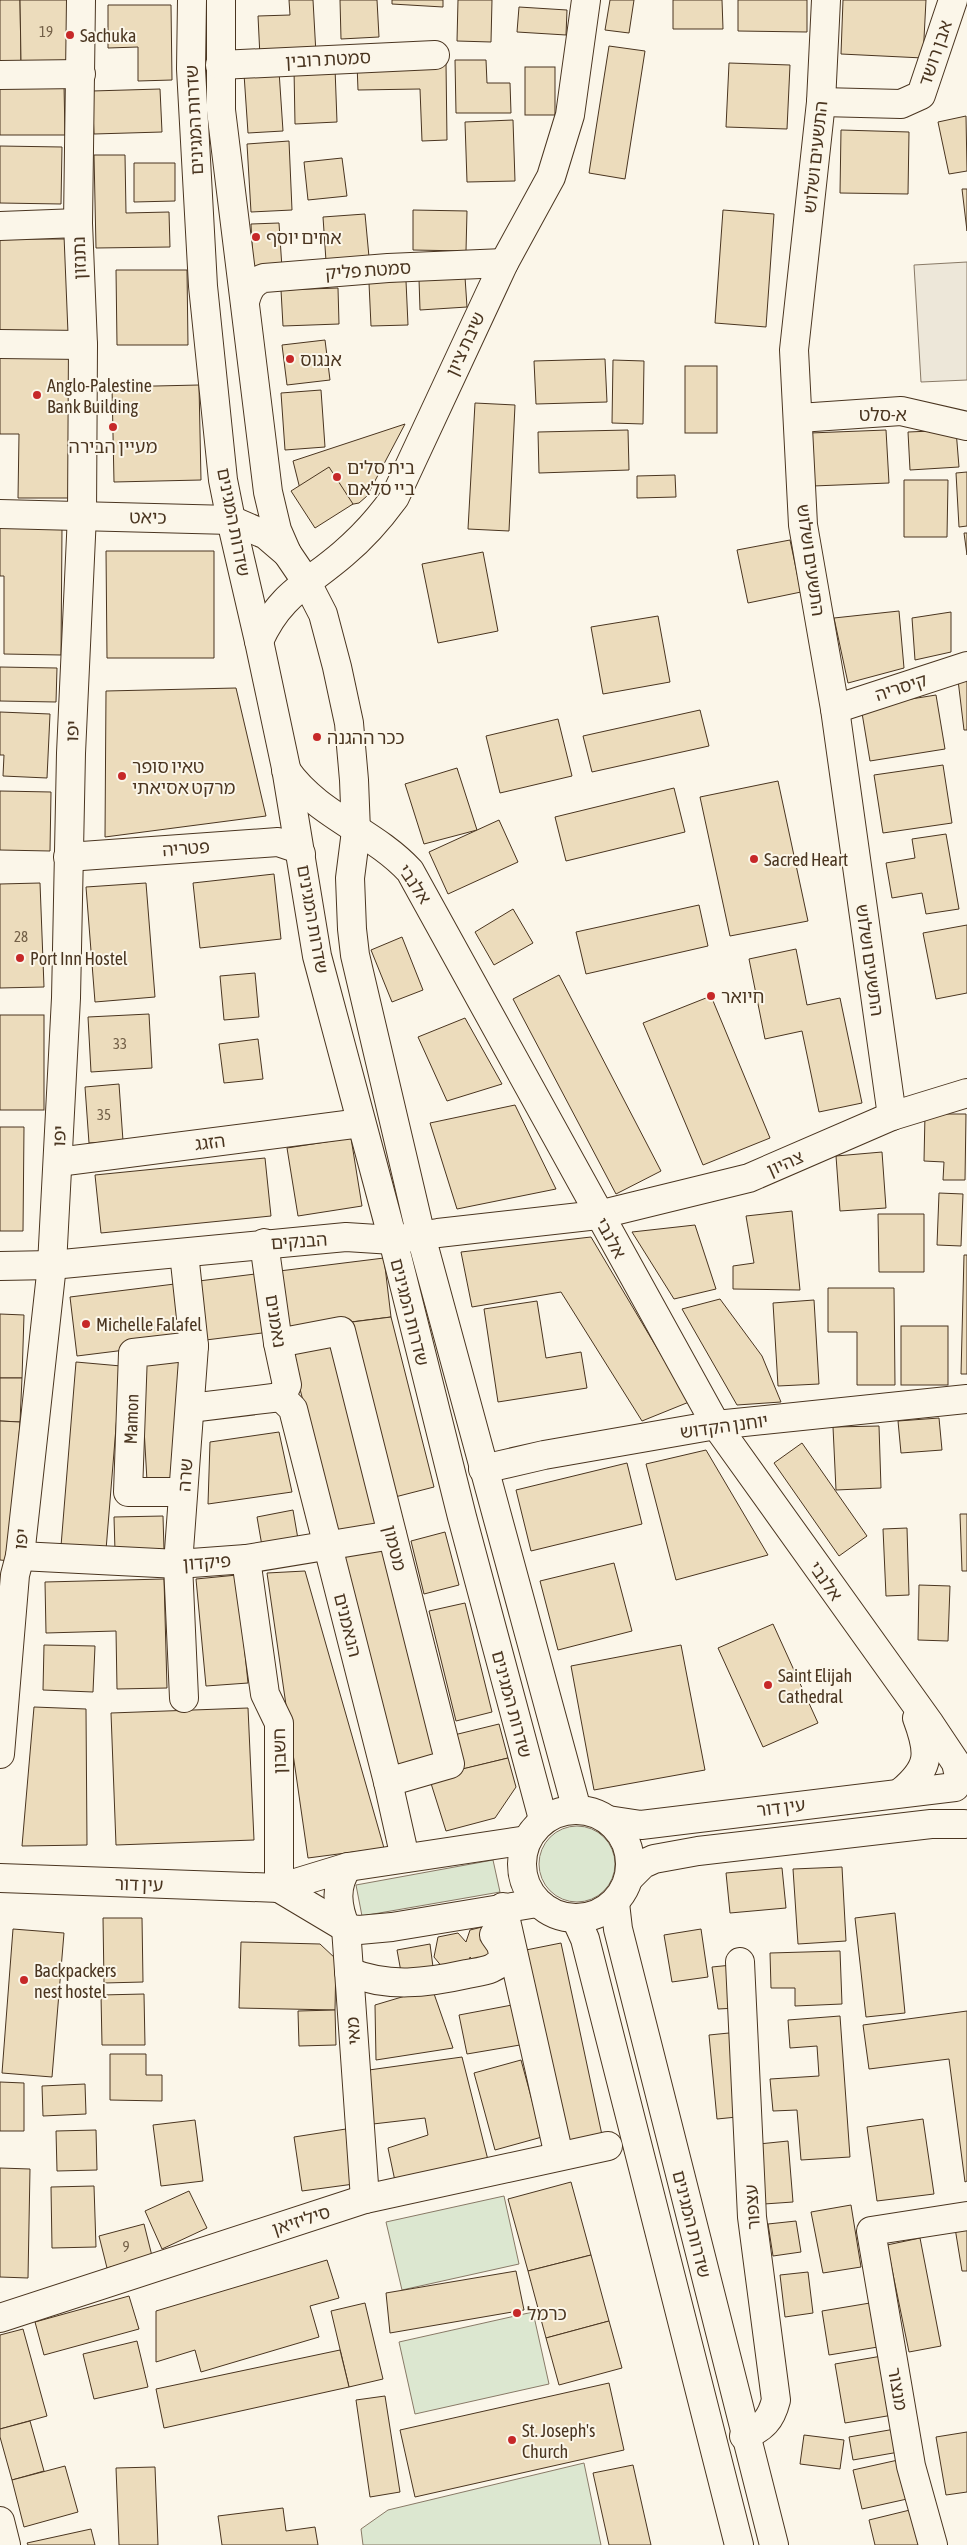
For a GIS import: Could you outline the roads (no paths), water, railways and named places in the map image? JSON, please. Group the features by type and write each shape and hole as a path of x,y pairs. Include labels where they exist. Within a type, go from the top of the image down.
{"street":[{"name":"נתנזון","path":"81,0 78,223 83,345 82,515"},
{"name":"שדרות המגינים","path":"192,0 191,69 203,286 223,480 260,641 286,768 317,956 389,1228 451,1476 535,1830"},
{"name":"שדרות המגינים","path":"221,0 221,110 268,492 277,530 287,553 306,581 323,614 349,723 356,830 350,878 354,947 421,1236 577,1810"},
{"name":"שיבת ציון","path":"260,641 276,610 306,581 361,538 378,521 395,497 504,263 551,177 570,114 586,0"},
{"name":"התשעים ושלוש","path":"826,0 821,102 794,350 803,524 835,709 892,1116"},
{"name":"אבן רושד","path":"821,102 901,104 921,94 953,0"},
{"name":"סמטת רובין","path":"220,65 435,55"},
{"path":"0,75 81,74"},
{"path":"0,226 78,223"},
{"name":"סמטת פליק","path":"245,302 249,288 254,282 264,278 388,268 504,263"},
{"path":"0,344 83,345"},
{"name":"א-סלט","path":"798,418 901,411 967,426"},
{"name":"כיאט","path":"0,514 231,520 266,535 287,553"},
{"name":"יפו","path":"0,1754 15,1575 20,1556 52,1265 66,998 68,856 82,515"},
{"name":"קיסריה","path":"835,709 967,666"},
{"name":"אלנבי","path":"286,768 295,782 313,801 395,855 410,871 598,1215 716,1425 956,1763 960,1780 953,1799 955,1809 965,1825"},
{"name":"פטריה","path":"68,856 278,842 296,848 301,854"},
{"name":"צהיון","path":"598,1215 749,1178 892,1116 967,1093"},
{"name":"הזגג","path":"58,1162 361,1123"},
{"path":"389,1228 397,1208 410,1191"},
{"name":"הבנקים","path":"0,1266 52,1265 184,1253 264,1243 346,1237 389,1228 421,1236 598,1215"},
{"name":"נאמנים","path":"264,1243 278,1343 287,1386 281,1397"},
{"name":"שרה","path":"184,1253 194,1346 178,1564 184,1698"},
{"name":"מטמון","path":"278,1343 341,1330 450,1764 388,1782"},
{"name":"Mamon","path":"184,1492 128,1492 133,1353 194,1346"},
{"path":"190,1408 281,1397"},
{"name":"הנאמנים","path":"281,1397 293,1409 388,1782 405,1858"},
{"name":"יוחנן הקדוש","path":"483,1469 716,1425 967,1399"},
{"name":"פיקדון","path":"20,1556 178,1564 246,1559 392,1535"},
{"name":"חשבון","path":"246,1559 265,1694 279,1723 279,1888"},
{"path":"901,1792 916,1779 924,1766 927,1752 924,1736 907,1694"},
{"name":"אלנבי","path":"930,1724 967,1747"},
{"name":"עין דור","path":"608,1820 641,1825 901,1792 960,1780"},
{"path":"577,1810 593,1812 608,1820 619,1831 627,1846 631,1861 629,1878 615,1903 597,1914 576,1919 555,1914 538,1903 527,1889 522,1873 522,1856 535,1830 560,1811 577,1810"},
{"name":"עין דור","path":"629,1878 643,1864 654,1859 698,1851 932,1824 965,1825"},
{"name":"עין דור","path":"0,1878 279,1888 348,1867 405,1858 535,1830"},
{"name":"מאי","path":"348,1867 342,1876 338,1891 340,1914 346,1928 365,2199"},
{"name":"עין דור","path":"279,1888 346,1928 360,1930 377,1929 469,1915 502,1907 538,1903"},
{"name":"שדרות המגינים","path":"615,1903 618,1929 744,2436 774,2545"},
{"path":"502,1907 559,2156"},
{"path":"349,1972 366,1979 427,1983 495,1968 504,1957 500,1945 490,1929 469,1915"},
{"name":"שדרות המגינים","path":"576,1919 585,1939 739,2545"},
{"name":"עצפור","path":"740,1962 752,2217 776,2400 767,2422 759,2430 744,2436"},
{"name":"סיליזיאן","path":"0,2318 365,2199 608,2146"},
{"name":"מנצור","path":"933,2545 911,2466 871,2231 967,2216"},
{"path":"0,2520 6,2545"}],"place":[{"name":"Sachuka","path":"70,35"},
{"name":"אחים יוסף","path":"256,237"},
{"name":"אנגוס","path":"290,359"},
{"name":"Anglo-Palestine Bank Building","path":"37,395"},
{"name":"מעיין הבירה","path":"113,427"},
{"name":"בית סלים ביי סלאם","path":"337,477"},
{"name":"ככר ההגנה","path":"317,737"},
{"name":"טאיו סופר מרקט אסיאתי","path":"122,776"},
{"name":"Sacred Heart","path":"754,859"},
{"name":"Port Inn Hostel","path":"20,958"},
{"name":"חיואר","path":"711,996"},
{"name":"Michelle Falafel","path":"86,1324"},
{"name":"Saint Elijah Cathedral","path":"768,1685"},
{"name":"Backpackers nest hostel","path":"24,1980"},
{"name":"כרמל","path":"517,2313"},
{"name":"St. Joseph's Church","path":"512,2440"}]}
